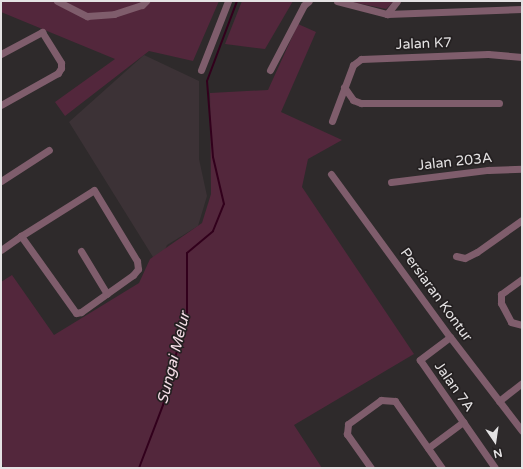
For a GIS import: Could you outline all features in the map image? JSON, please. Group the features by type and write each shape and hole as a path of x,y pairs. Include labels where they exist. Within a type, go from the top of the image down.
{"street":[{"path":"57,1 87,16 114,14 142,5 146,1"},
{"path":"201,70 228,1"},
{"path":"270,70 304,5 309,1"},
{"path":"337,1 387,14 522,9"},
{"path":"387,14 397,1"},
{"path":"1,54 42,32 61,68 58,73 1,105"},
{"name":"Jalan K7","path":"332,121 353,65 361,59 371,56 398,59 488,54 522,57"},
{"path":"344,87 353,100 361,103 499,103"},
{"path":"1,181 49,150"},
{"name":"Jalan 203A","path":"391,182 488,170 522,169"},
{"name":"Persiaran Kontur","path":"331,174 450,337 522,430"},
{"path":"1,250 21,236 94,190 137,261 138,269 133,275 107,294 81,312 76,313 72,310 21,236"},
{"path":"456,256 465,258 522,220"},
{"path":"81,251 107,294"},
{"path":"522,279 501,294 501,303 505,314 511,322 522,325"},
{"name":"Jalan 7A","path":"450,337 420,360 495,468"},
{"path":"499,401 522,383"},
{"path":"371,468 347,434 348,424 381,400 395,401 442,468"},
{"path":"428,448 463,422"}],"shaded area":[{"path":"1,1 219,1 193,61 149,51 65,116 55,102 115,59 1,12"},
{"path":"242,1 293,1 265,49 225,44"},
{"path":"347,1 394,1 386,9"},
{"path":"298,24 316,32 281,112 342,140 308,159 302,187 414,354 294,425 322,468 4,468 1,462 1,282 12,275 54,335 139,283 150,259 202,223 211,194 210,93 268,90"},
{"path":"144,55 199,81 199,159 207,196 198,226 167,245 158,265 69,122"}],"waterway":[{"name":"Sungai Melur","path":"139,468 163,405 187,312 187,253 213,231 224,204 213,157 207,81 237,1"}]}
